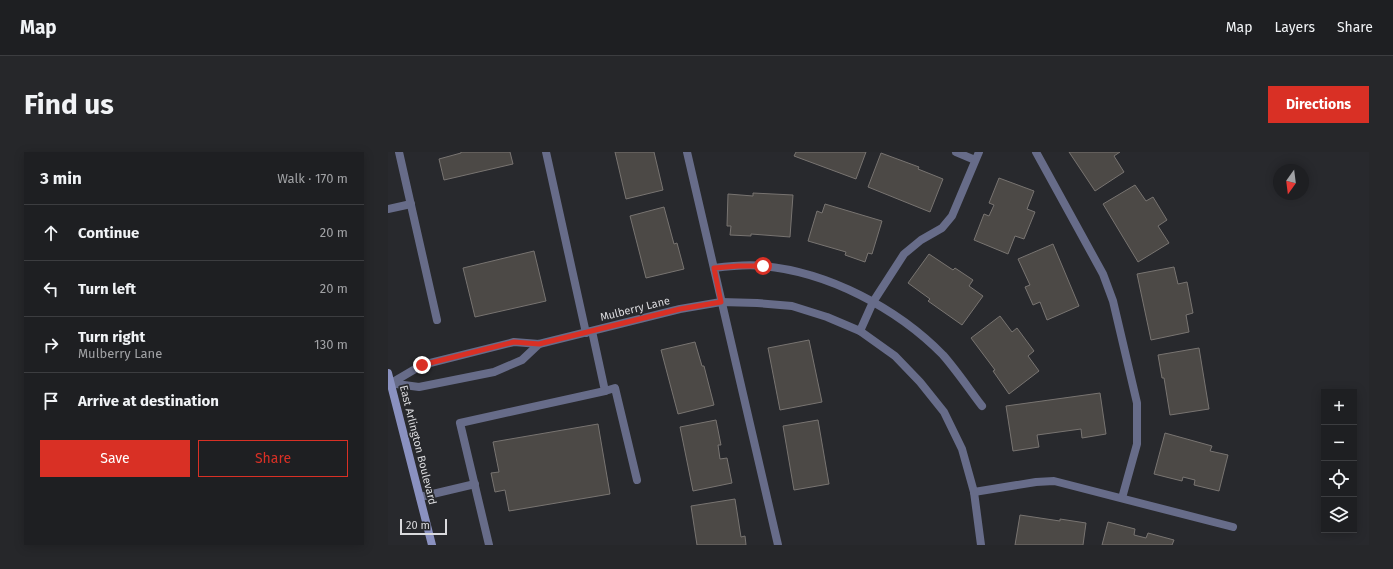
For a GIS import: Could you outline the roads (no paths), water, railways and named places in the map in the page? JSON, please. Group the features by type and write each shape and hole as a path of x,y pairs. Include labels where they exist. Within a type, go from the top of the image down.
{"main road":[{"name":"East Arlington Boulevard","path":"388,373 389,383 432,545"}],"street":[{"path":"399,152 437,320"},
{"path":"546,152 589,332 605,391"},
{"path":"687,152 778,545"},
{"path":"956,152 975,160"},
{"path":"860,331 873,302 904,254 921,240 942,228 952,216 979,152"},
{"path":"1036,152 1103,274 1113,301 1137,403 1137,444 1122,498"},
{"path":"388,209 411,204"},
{"path":"714,268 763,266 787,270 818,278 851,291 873,302 899,318 942,355 982,406"},
{"name":"Mulberry Lane","path":"389,383 422,365 514,342 539,344 680,309 721,302 792,306 828,317 860,331 895,356 920,382 944,412 962,449 974,492 980,545"},
{"path":"389,383 420,387 494,372 522,360 539,344"},
{"path":"489,545 460,423 615,388 637,480"},
{"path":"974,492 1036,482 1054,481 1233,527"},
{"path":"420,497 475,484"}]}
